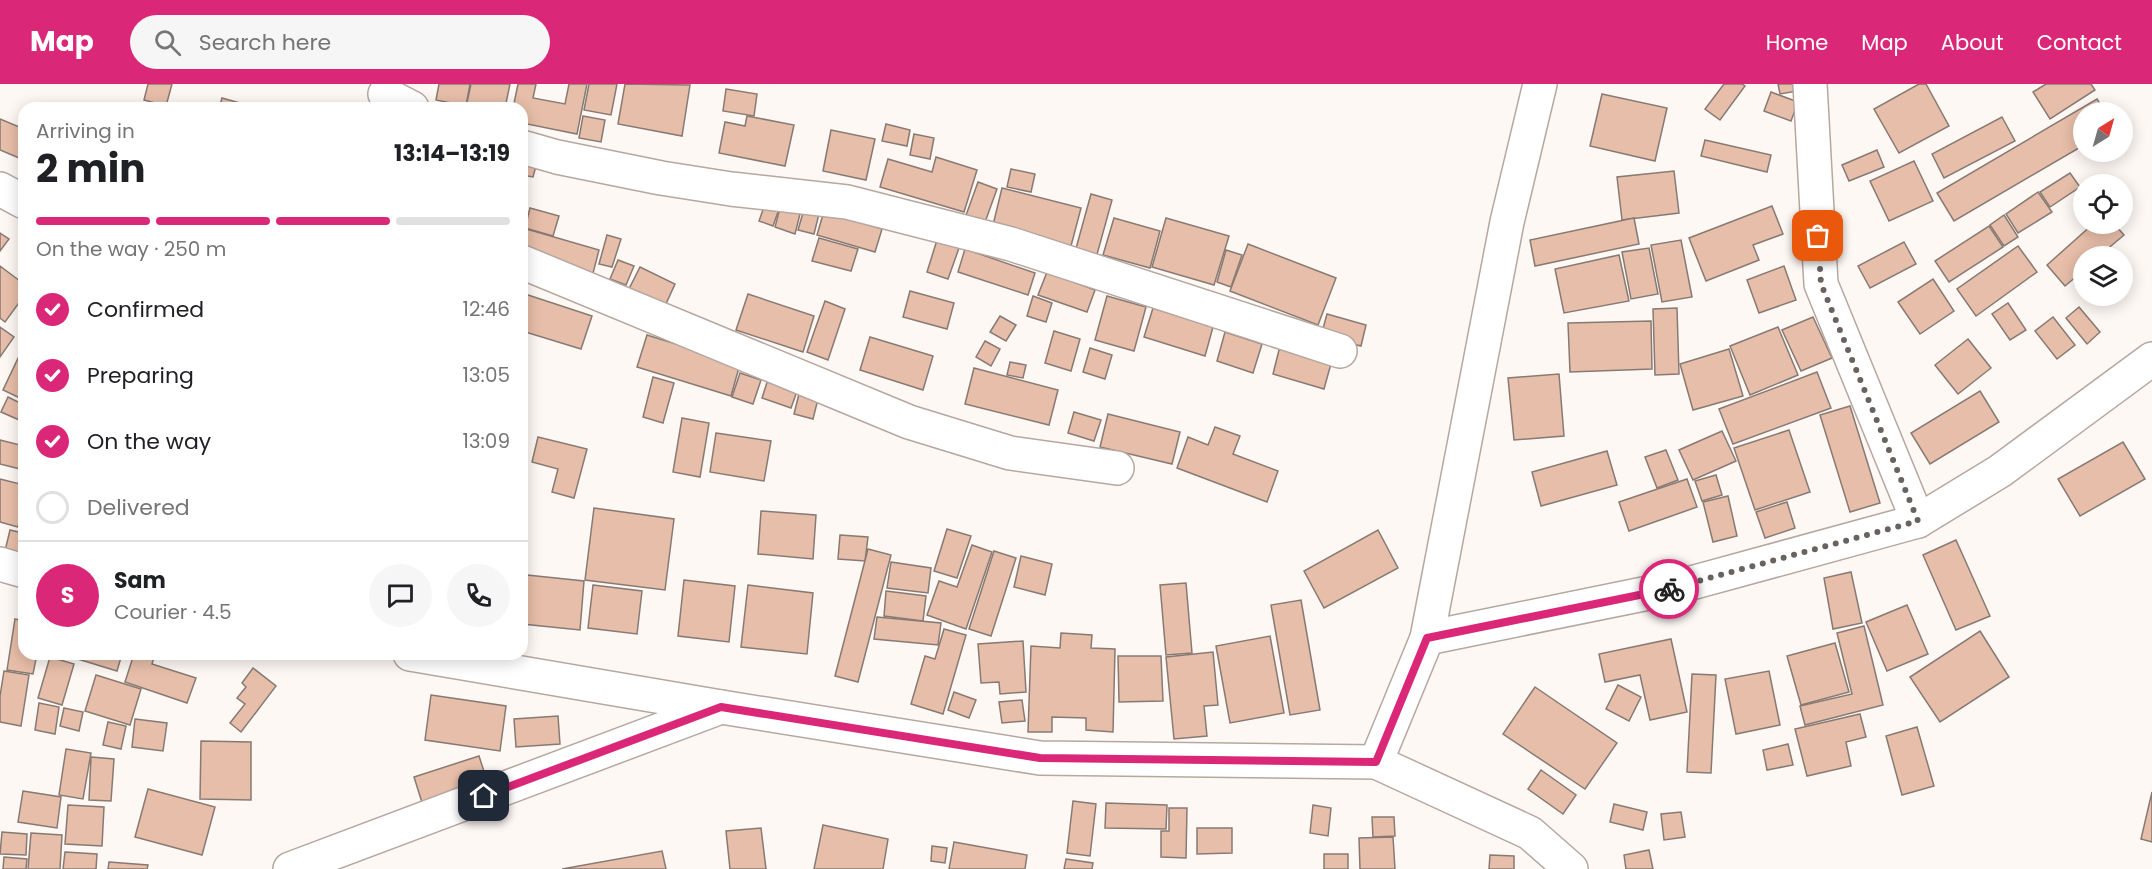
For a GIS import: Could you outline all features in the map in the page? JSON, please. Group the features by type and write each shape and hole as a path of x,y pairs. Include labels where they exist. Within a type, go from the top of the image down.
{"street":[{"path":"1376,762 1427,638 1506,222 1540,84"},
{"path":"1810,84 1821,284 1918,521"},
{"path":"528,149 557,157 661,178 731,189 847,202 1011,244 1340,351"},
{"path":"0,189 18,199"},
{"path":"528,264 909,422 1010,453 1117,468"},
{"path":"1427,638 1674,588 1918,521 2000,471 2152,359"},
{"path":"0,564 18,569"},
{"path":"445,660 1040,758 1376,762 1530,833 1571,869"},
{"path":"290,869 721,707"}],"building":[{"path":"148,84 172,84 167,102 144,100"},
{"path":"439,84 470,84 467,102 436,100"},
{"path":"471,84 510,84 506,102 467,102"},
{"path":"518,84 536,84 533,98 565,104 569,84 587,84 577,134 528,124 528,102 514,102"},
{"path":"589,84 617,84 611,115 584,110"},
{"path":"625,84 690,85 682,136 618,124"},
{"path":"1724,84 1745,86 1720,120 1705,109"},
{"path":"1778,84 1796,84 1798,91 1780,94"},
{"path":"1919,84 1926,84 1949,126 1899,153 1874,109"},
{"path":"2046,84 2091,84 2095,90 2073,102 2050,119 2033,92"},
{"path":"726,89 757,94 754,116 723,111"},
{"path":"1771,92 1798,102 1791,121 1764,111"},
{"path":"1602,94 1667,108 1655,161 1590,146"},
{"path":"222,98 236,102 221,102"},
{"path":"2073,113 2073,151 1954,221 1937,193"},
{"path":"583,116 605,120 601,142 579,138"},
{"path":"747,116 794,125 785,166 719,153 725,122 745,126"},
{"path":"2002,117 2015,141 1944,178 1932,154"},
{"path":"0,119 18,126 18,158 0,150"},
{"path":"886,124 910,130 907,146 882,141"},
{"path":"831,130 875,139 866,180 823,171"},
{"path":"914,134 934,138 930,159 910,155"},
{"path":"1705,140 1771,155 1767,172 1701,156"},
{"path":"1877,150 1884,167 1849,181 1842,165"},
{"path":"936,157 977,170 964,212 880,187 888,159 932,172"},
{"path":"1914,161 1933,201 1889,221 1870,181"},
{"path":"528,164 536,166 533,177 528,176"},
{"path":"1011,169 1035,174 1031,192 1007,187"},
{"path":"1674,171 1679,213 1622,220 1617,177"},
{"path":"2070,173 2073,177 2073,192 2050,207 2040,192"},
{"path":"978,182 997,189 984,225 965,218"},
{"path":"1002,188 1081,208 1071,246 993,225"},
{"path":"2038,192 2052,212 2018,233 2006,214"},
{"path":"1091,194 1112,200 1096,258 1075,252"},
{"path":"765,204 779,209 773,226 759,221"},
{"path":"805,206 820,210 814,234 798,230"},
{"path":"1772,206 1783,234 1753,245 1759,260 1706,281 1689,238"},
{"path":"530,208 559,216 553,236 528,229"},
{"path":"780,208 800,214 795,234 775,227"},
{"path":"824,211 882,229 875,252 817,235"},
{"path":"2004,215 2018,237 2004,246 1990,225"},
{"path":"1114,218 1160,231 1150,268 1103,255"},
{"path":"1166,218 1229,236 1214,285 1152,267"},
{"path":"1634,218 1639,244 1535,266 1530,240"},
{"path":"1989,226 2003,247 1949,282 1935,261"},
{"path":"528,229 599,250 592,277 528,258"},
{"path":"0,233 9,239 0,251"},
{"path":"2082,234 2124,235 2111,246 2073,246 2073,279 2065,286 2047,265"},
{"path":"607,235 621,239 612,267 599,264"},
{"path":"819,238 858,249 851,271 812,261"},
{"path":"937,240 959,248 948,279 927,272"},
{"path":"1681,240 1692,297 1662,302 1651,245"},
{"path":"1904,242 1916,264 1870,288 1858,266"},
{"path":"1248,244 1336,278 1318,325 1230,291"},
{"path":"2018,246 2037,272 1976,316 1957,289"},
{"path":"1649,248 1658,294 1631,299 1622,252"},
{"path":"965,249 1035,273 1028,295 958,272"},
{"path":"1226,250 1242,255 1231,287 1217,282"},
{"path":"1619,255 1629,301 1564,313 1555,269"},
{"path":"618,260 634,266 626,285 610,279"},
{"path":"0,266 18,280 18,304 5,322 0,318"},
{"path":"1784,266 1796,300 1759,313 1747,280"},
{"path":"640,267 675,284 665,306 629,289"},
{"path":"1047,272 1095,290 1087,312 1038,295"},
{"path":"1933,279 1954,311 1920,334 1898,302"},
{"path":"910,291 954,303 947,329 903,317"},
{"path":"748,294 814,316 803,352 736,330"},
{"path":"528,295 592,316 581,349 528,333"},
{"path":"1033,296 1052,303 1046,322 1027,316"},
{"path":"1107,296 1146,307 1134,351 1095,340"},
{"path":"825,301 845,309 828,360 807,352"},
{"path":"2008,303 2026,330 2010,340 1992,314"},
{"path":"2079,307 2100,332 2087,344 2066,318"},
{"path":"1153,308 1213,327 1205,356 1144,337"},
{"path":"1677,308 1679,374 1655,375 1653,309"},
{"path":"1327,314 1366,325 1361,346 1321,336"},
{"path":"1000,316 1016,325 1006,341 990,332"},
{"path":"1813,317 1832,358 1801,371 1782,330"},
{"path":"2053,317 2075,345 2057,359 2035,331"},
{"path":"1651,321 1652,369 1570,372 1568,323"},
{"path":"0,327 14,337 0,357"},
{"path":"1778,327 1798,375 1750,395 1730,346"},
{"path":"1054,331 1080,339 1071,371 1045,363"},
{"path":"1225,332 1262,344 1253,373 1217,361"},
{"path":"647,335 740,364 731,396 637,367"},
{"path":"870,337 933,356 923,390 860,370"},
{"path":"1968,339 1991,368 1958,394 1935,365"},
{"path":"985,341 1000,349 991,366 976,357"},
{"path":"1280,346 1332,360 1324,389 1273,374"},
{"path":"1090,348 1112,355 1105,379 1083,372"},
{"path":"1729,349 1743,396 1693,410 1680,364"},
{"path":"18,358 18,397 3,390"},
{"path":"1010,362 1026,365 1023,378 1007,375"},
{"path":"974,368 1058,390 1049,425 965,404"},
{"path":"1817,372 1831,408 1733,444 1719,409"},
{"path":"740,373 761,380 753,404 732,397"},
{"path":"770,373 800,383 791,408 762,398"},
{"path":"1559,374 1564,436 1514,440 1508,378"},
{"path":"653,377 674,383 663,423 643,417"},
{"path":"800,390 819,395 813,419 794,414"},
{"path":"1980,391 1999,422 1930,464 1911,433"},
{"path":"8,397 18,402 18,419 1,412"},
{"path":"1850,406 1880,503 1850,512 1820,415"},
{"path":"1074,412 1101,420 1094,441 1068,433"},
{"path":"1108,414 1180,432 1172,464 1100,447"},
{"path":"682,418 709,423 700,477 673,472"},
{"path":"1215,427 1240,436 1233,454 1278,471 1267,502 1177,468 1188,437 1208,445"},
{"path":"1789,430 1810,492 1755,510 1734,448"},
{"path":"1722,431 1736,461 1693,480 1679,450"},
{"path":"716,433 771,441 764,481 710,472"},
{"path":"538,437 587,449 574,498 552,492 558,469 532,462"},
{"path":"0,440 18,444 18,468 0,464"},
{"path":"2123,442 2145,479 2080,516 2058,479"},
{"path":"1666,450 1678,480 1657,488 1645,457"},
{"path":"1607,451 1617,485 1541,506 1532,472"},
{"path":"1716,475 1722,495 1702,501 1695,481"},
{"path":"0,479 18,484 18,527 0,522"},
{"path":"1687,479 1697,507 1629,531 1619,502"},
{"path":"1728,496 1737,536 1713,542 1703,502"},
{"path":"1787,502 1795,528 1765,538 1756,512"},
{"path":"594,508 674,519 665,590 585,580"},
{"path":"761,511 816,515 813,559 758,554"},
{"path":"947,529 971,536 957,578 934,571"},
{"path":"10,530 18,532 18,554 5,551"},
{"path":"1378,530 1398,568 1324,608 1304,571"},
{"path":"840,535 868,537 865,561 838,559"},
{"path":"1956,540 1990,616 1956,630 1923,555"},
{"path":"972,545 992,552 966,629 927,615 939,581 957,587"},
{"path":"868,549 891,555 858,682 835,676"},
{"path":"994,551 1016,558 991,636 969,629"},
{"path":"1021,556 1052,564 1045,595 1014,587"},
{"path":"891,562 931,568 928,593 887,588"},
{"path":"1851,572 1862,623 1833,629 1824,578"},
{"path":"528,575 584,581 580,630 528,625"},
{"path":"684,580 735,586 729,642 678,636"},
{"path":"1186,583 1192,653 1166,655 1160,585"},
{"path":"593,585 642,591 637,634 588,628"},
{"path":"748,585 813,593 807,654 741,647"},
{"path":"886,591 926,596 923,621 884,616"},
{"path":"1301,600 1320,710 1290,715 1271,605"},
{"path":"1907,605 1928,654 1887,671 1866,622"},
{"path":"877,617 941,623 938,645 874,639"},
{"path":"15,619 18,620 18,660 36,660 33,674 7,670"},
{"path":"1864,626 1883,705 1805,725 1800,706 1852,694 1837,633"},
{"path":"944,629 966,635 943,714 911,704 925,656 935,659"},
{"path":"1980,631 2009,677 1940,722 1910,677"},
{"path":"1061,633 1092,635 1091,648 1115,649 1113,732 1086,730 1086,718 1052,717 1052,732 1028,732 1031,646 1060,648"},
{"path":"1270,636 1284,713 1230,723 1216,646"},
{"path":"1671,639 1687,712 1650,720 1640,675 1605,682 1599,654"},
{"path":"1023,641 1026,692 1000,694 999,682 981,683 978,644"},
{"path":"1835,643 1849,692 1801,705 1787,656"},
{"path":"1213,652 1218,705 1204,706 1207,736 1174,739 1166,657"},
{"path":"1118,656 1161,656 1163,701 1119,702"},
{"path":"49,660 74,664 62,705 38,698"},
{"path":"81,660 120,660 117,671"},
{"path":"132,660 153,660 152,664 196,678 187,703 125,682"},
{"path":"253,668 276,686 241,732 230,723 245,704 237,698 246,687 242,683"},
{"path":"4,671 29,675 21,726 0,722 0,696"},
{"path":"1769,671 1780,725 1736,734 1725,679"},
{"path":"1692,674 1716,675 1711,773 1687,772"},
{"path":"96,675 141,689 130,725 85,711"},
{"path":"1618,685 1641,697 1629,721 1606,709"},
{"path":"1535,687 1617,743 1585,789 1503,734"},
{"path":"954,692 976,700 969,718 948,710"},
{"path":"431,695 506,706 500,751 425,740"},
{"path":"1022,700 1025,721 1002,723 999,702"},
{"path":"39,703 59,707 55,734 35,730"},
{"path":"64,708 83,712 79,731 60,726"},
{"path":"1860,714 1866,737 1846,742 1851,766 1807,776 1795,729"},
{"path":"558,716 560,744 516,747 514,719"},
{"path":"135,719 167,723 163,751 132,747"},
{"path":"108,722 126,726 121,749 103,745"},
{"path":"1917,727 1934,786 1902,795 1886,736"},
{"path":"201,741 251,742 251,800 200,799"},
{"path":"1788,744 1793,765 1767,770 1763,750"},
{"path":"66,749 91,753 83,799 59,795"},
{"path":"479,756 490,790 425,812 414,777"},
{"path":"91,757 114,759 111,801 89,800"},
{"path":"1541,770 1576,795 1563,814 1528,789"},
{"path":"148,789 215,807 202,855 135,837"},
{"path":"23,791 61,797 57,828 18,822"},
{"path":"2152,792 2152,842 2141,839"},
{"path":"1073,801 1096,804 1090,856 1067,853"},
{"path":"1106,803 1167,805 1166,829 1105,828"},
{"path":"1614,804 1647,812 1643,830 1610,822"},
{"path":"68,805 104,807 102,846 65,844"},
{"path":"1313,805 1331,808 1328,836 1310,833"},
{"path":"1169,808 1187,808 1186,858 1161,857 1161,831 1169,831"},
{"path":"1681,812 1685,837 1664,840 1661,814"},
{"path":"1372,817 1394,817 1395,836 1373,837"},
{"path":"823,825 888,839 883,869 814,869"},
{"path":"761,828 766,869 730,869 726,831"},
{"path":"1197,828 1232,828 1232,853 1197,854"},
{"path":"2,832 27,834 26,855 0,854"},
{"path":"31,833 62,835 60,869 28,869"},
{"path":"1393,837 1395,869 1360,869 1359,838"},
{"path":"954,842 1027,855 1025,869 949,869"},
{"path":"932,846 947,848 945,863 931,861"},
{"path":"1649,850 1653,869 1626,869 1624,855"},
{"path":"662,851 666,869 562,869"},
{"path":"65,852 97,854 96,869 63,869"},
{"path":"1324,854 1348,854 1348,869 1324,869"},
{"path":"1490,855 1514,856 1514,869 1489,869"},
{"path":"4,857 27,859 26,869 3,869"},
{"path":"1066,859 1093,863 1092,869 1064,869"},
{"path":"109,862 148,865 147,869 108,869"}],"way so far":[{"path":"1669,589 1918,521 1821,284 1818,236"}],"route":[{"path":"484,796 721,707 1040,758 1376,762 1427,638 1669,589"}]}
